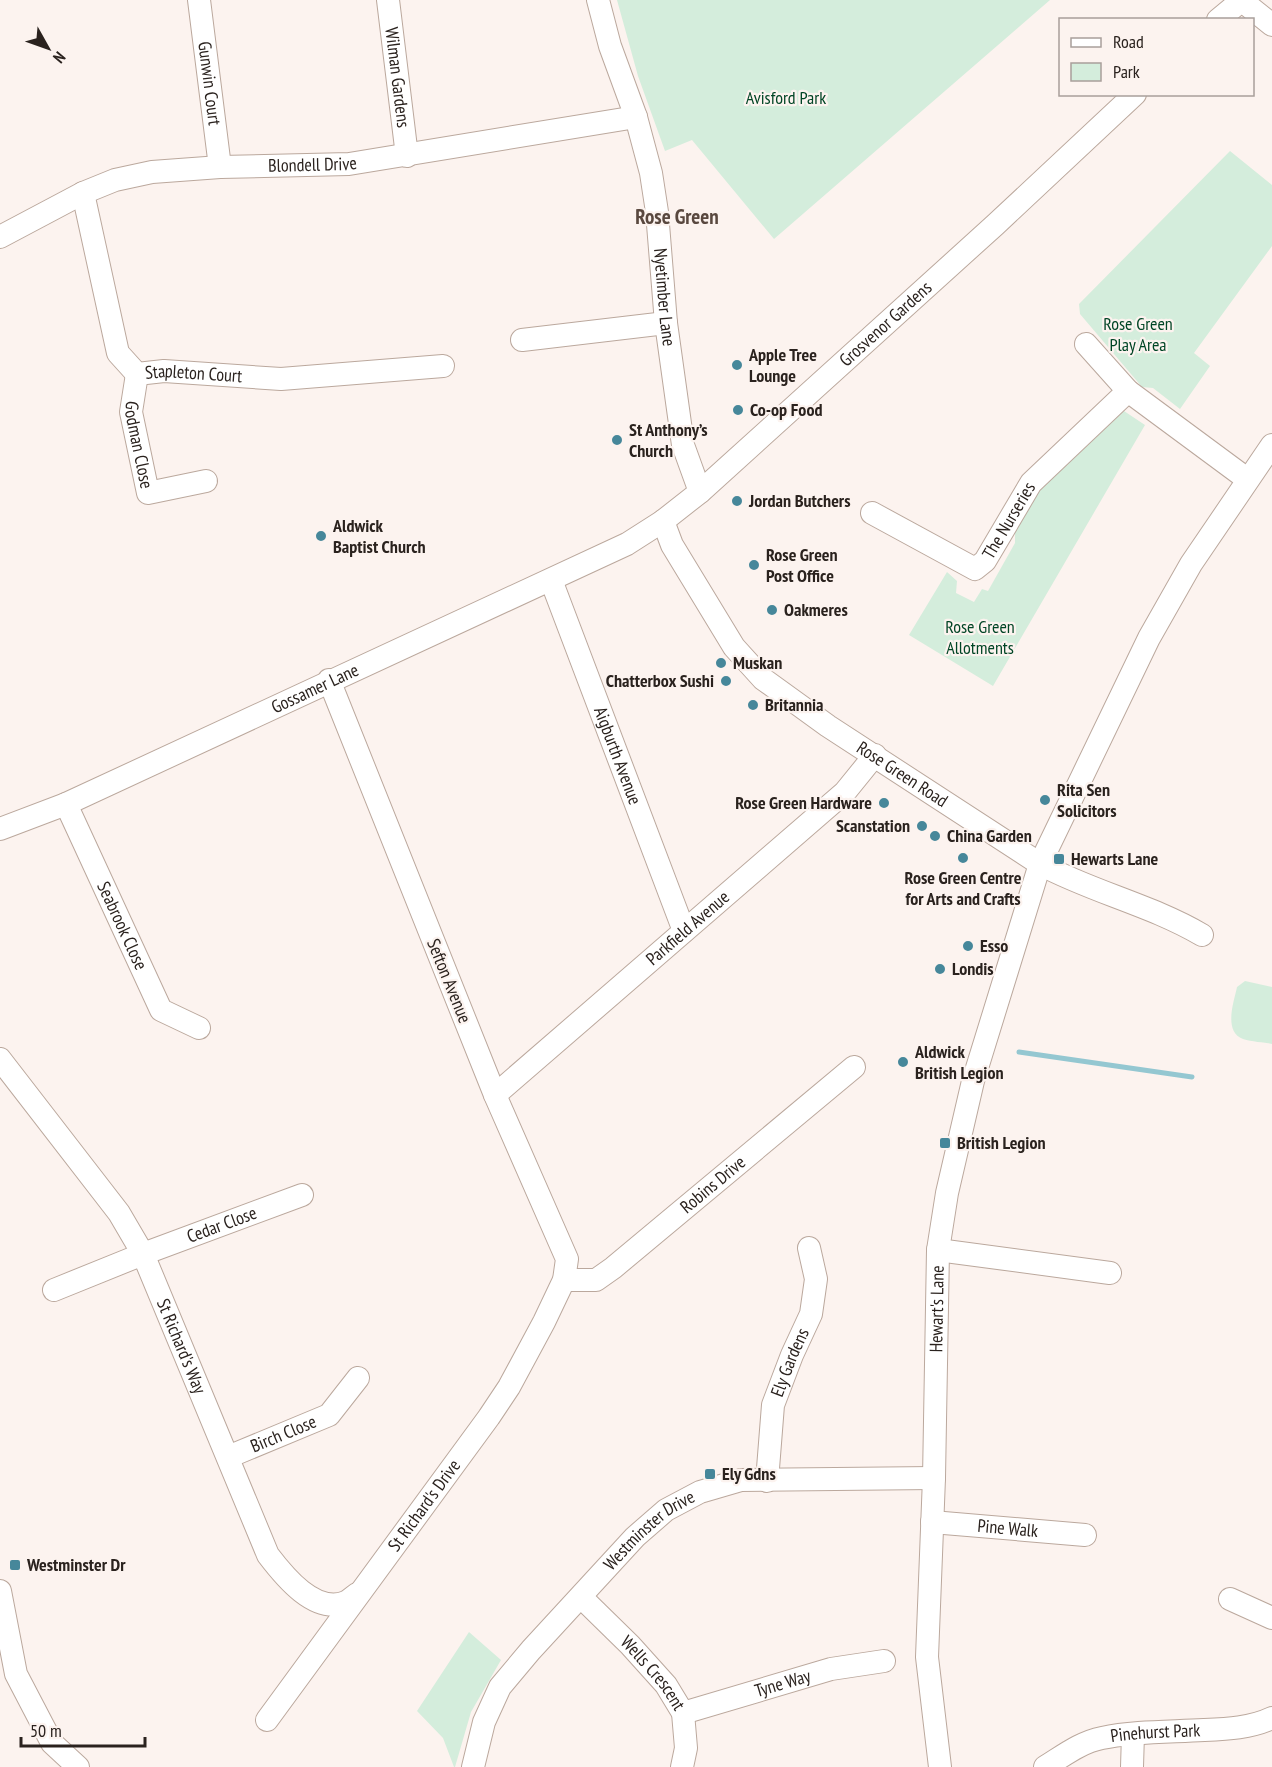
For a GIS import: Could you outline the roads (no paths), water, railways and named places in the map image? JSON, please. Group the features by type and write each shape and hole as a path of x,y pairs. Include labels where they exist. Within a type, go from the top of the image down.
{"street":[{"name":"Gunwin Court","path":"199,0 220,167"},
{"name":"Wilman Gardens","path":"388,0 407,156"},
{"name":"Nyetimber Lane","path":"598,0 610,46 636,117 651,173 657,212 666,323 683,445 700,492"},
{"path":"1220,18 1241,0 1272,25"},
{"name":"Grosvenor Gardens","path":"627,544 663,521 700,492 1133,96"},
{"name":"Blondell Drive","path":"0,237 83,193 115,180 152,172 220,167 350,164 636,117"},
{"name":"Stapleton Court","path":"83,193 118,354 137,374 164,371 281,379 443,366"},
{"path":"522,340 666,323"},
{"path":"1086,344 1128,391 1247,479"},
{"name":"Godman Close","path":"137,374 130,412 148,493 206,481"},
{"name":"The Nurseries","path":"872,513 975,569 985,561 1031,483 1128,391"},
{"path":"1040,864 1149,638 1191,564 1272,445"},
{"name":"Rose Green Road","path":"663,521 672,545 734,647 764,680 1040,864 1067,879 1176,920 1202,935"},
{"name":"Gossamer Lane","path":"0,829 66,804 329,680 627,544"},
{"name":"Aigburth Avenue","path":"551,580 684,931"},
{"name":"Sefton Avenue","path":"329,680 495,1095 567,1259 564,1280"},
{"name":"Parkfield Avenue","path":"495,1095 845,792 875,755"},
{"name":"Seabrook Close","path":"66,804 162,1010 199,1028"},
{"name":"Hewart's Lane","path":"940,1767 927,1657 934,1478 938,1250 947,1193 973,1081 1040,864"},
{"name":"St Richard's Way","path":"0,1059 119,1213 142,1254 268,1555 286,1578 317,1602 332,1605 346,1602 361,1591"},
{"name":"Robins Drive","path":"564,1280 596,1280 614,1268 854,1067"},
{"name":"Cedar Close","path":"54,1290 142,1254 302,1195"},
{"name":"Ely Gardens","path":"767,1480 773,1405 811,1314 816,1279 809,1248"},
{"path":"938,1250 1110,1273"},
{"name":"St Richard's Drive","path":"267,1720 489,1417 509,1387 564,1280"},
{"name":"Birch Close","path":"228,1457 329,1415 358,1378"},
{"name":"Westminster Drive","path":"473,1767 484,1722 500,1687 635,1537 666,1510 700,1492 741,1480 934,1478"},
{"name":"Pine Walk","path":"932,1522 1085,1535"},
{"path":"0,1591 16,1674 52,1743 78,1767"},
{"name":"Wells Crescent","path":"581,1597 630,1645 666,1685 683,1713 686,1748 682,1767"},
{"path":"1230,1599 1272,1618"},
{"name":"Tyne Way","path":"683,1713 831,1669 884,1661"},
{"name":"Pinehurst Park","path":"1045,1767 1075,1748 1100,1738 1234,1729 1272,1718"},
{"path":"1132,1767 1133,1734"}],"waterway":[{"path":"1019,1052 1192,1077"}],"place":[{"name":"Apple Tree Lounge","path":"737,365"},
{"name":"Co-op Food","path":"738,410"},
{"name":"St Anthony’s Church","path":"617,440"},
{"name":"Jordan Butchers","path":"737,501"},
{"name":"Aldwick Baptist Church","path":"321,536"},
{"name":"Rose Green Post Office","path":"754,565"},
{"name":"Oakmeres","path":"772,610"},
{"name":"Muskan","path":"721,663"},
{"name":"Chatterbox Sushi","path":"726,681"},
{"name":"Britannia","path":"753,705"},
{"name":"Rita Sen Solicitors","path":"1045,800"},
{"name":"Rose Green Hardware","path":"884,803"},
{"name":"Scanstation","path":"922,826"},
{"name":"China Garden","path":"935,836"},
{"name":"Rose Green Centre for Arts and Crafts","path":"963,858"},
{"name":"Hewarts Lane","path":"1059,859"},
{"name":"Esso","path":"968,946"},
{"name":"Londis","path":"940,969"},
{"name":"Aldwick British Legion","path":"903,1062"},
{"name":"British Legion","path":"945,1143"},
{"name":"Ely Gdns","path":"710,1474"},
{"name":"Westminster Dr","path":"15,1565"}],"district":[{"name":"Rose Green","path":"677,217"}],"park label":[{"name":"Avisford Park","path":"786,98"},
{"name":"Rose Green Play Area","path":"1138,334"},
{"name":"Rose Green Allotments","path":"980,637"}]}
